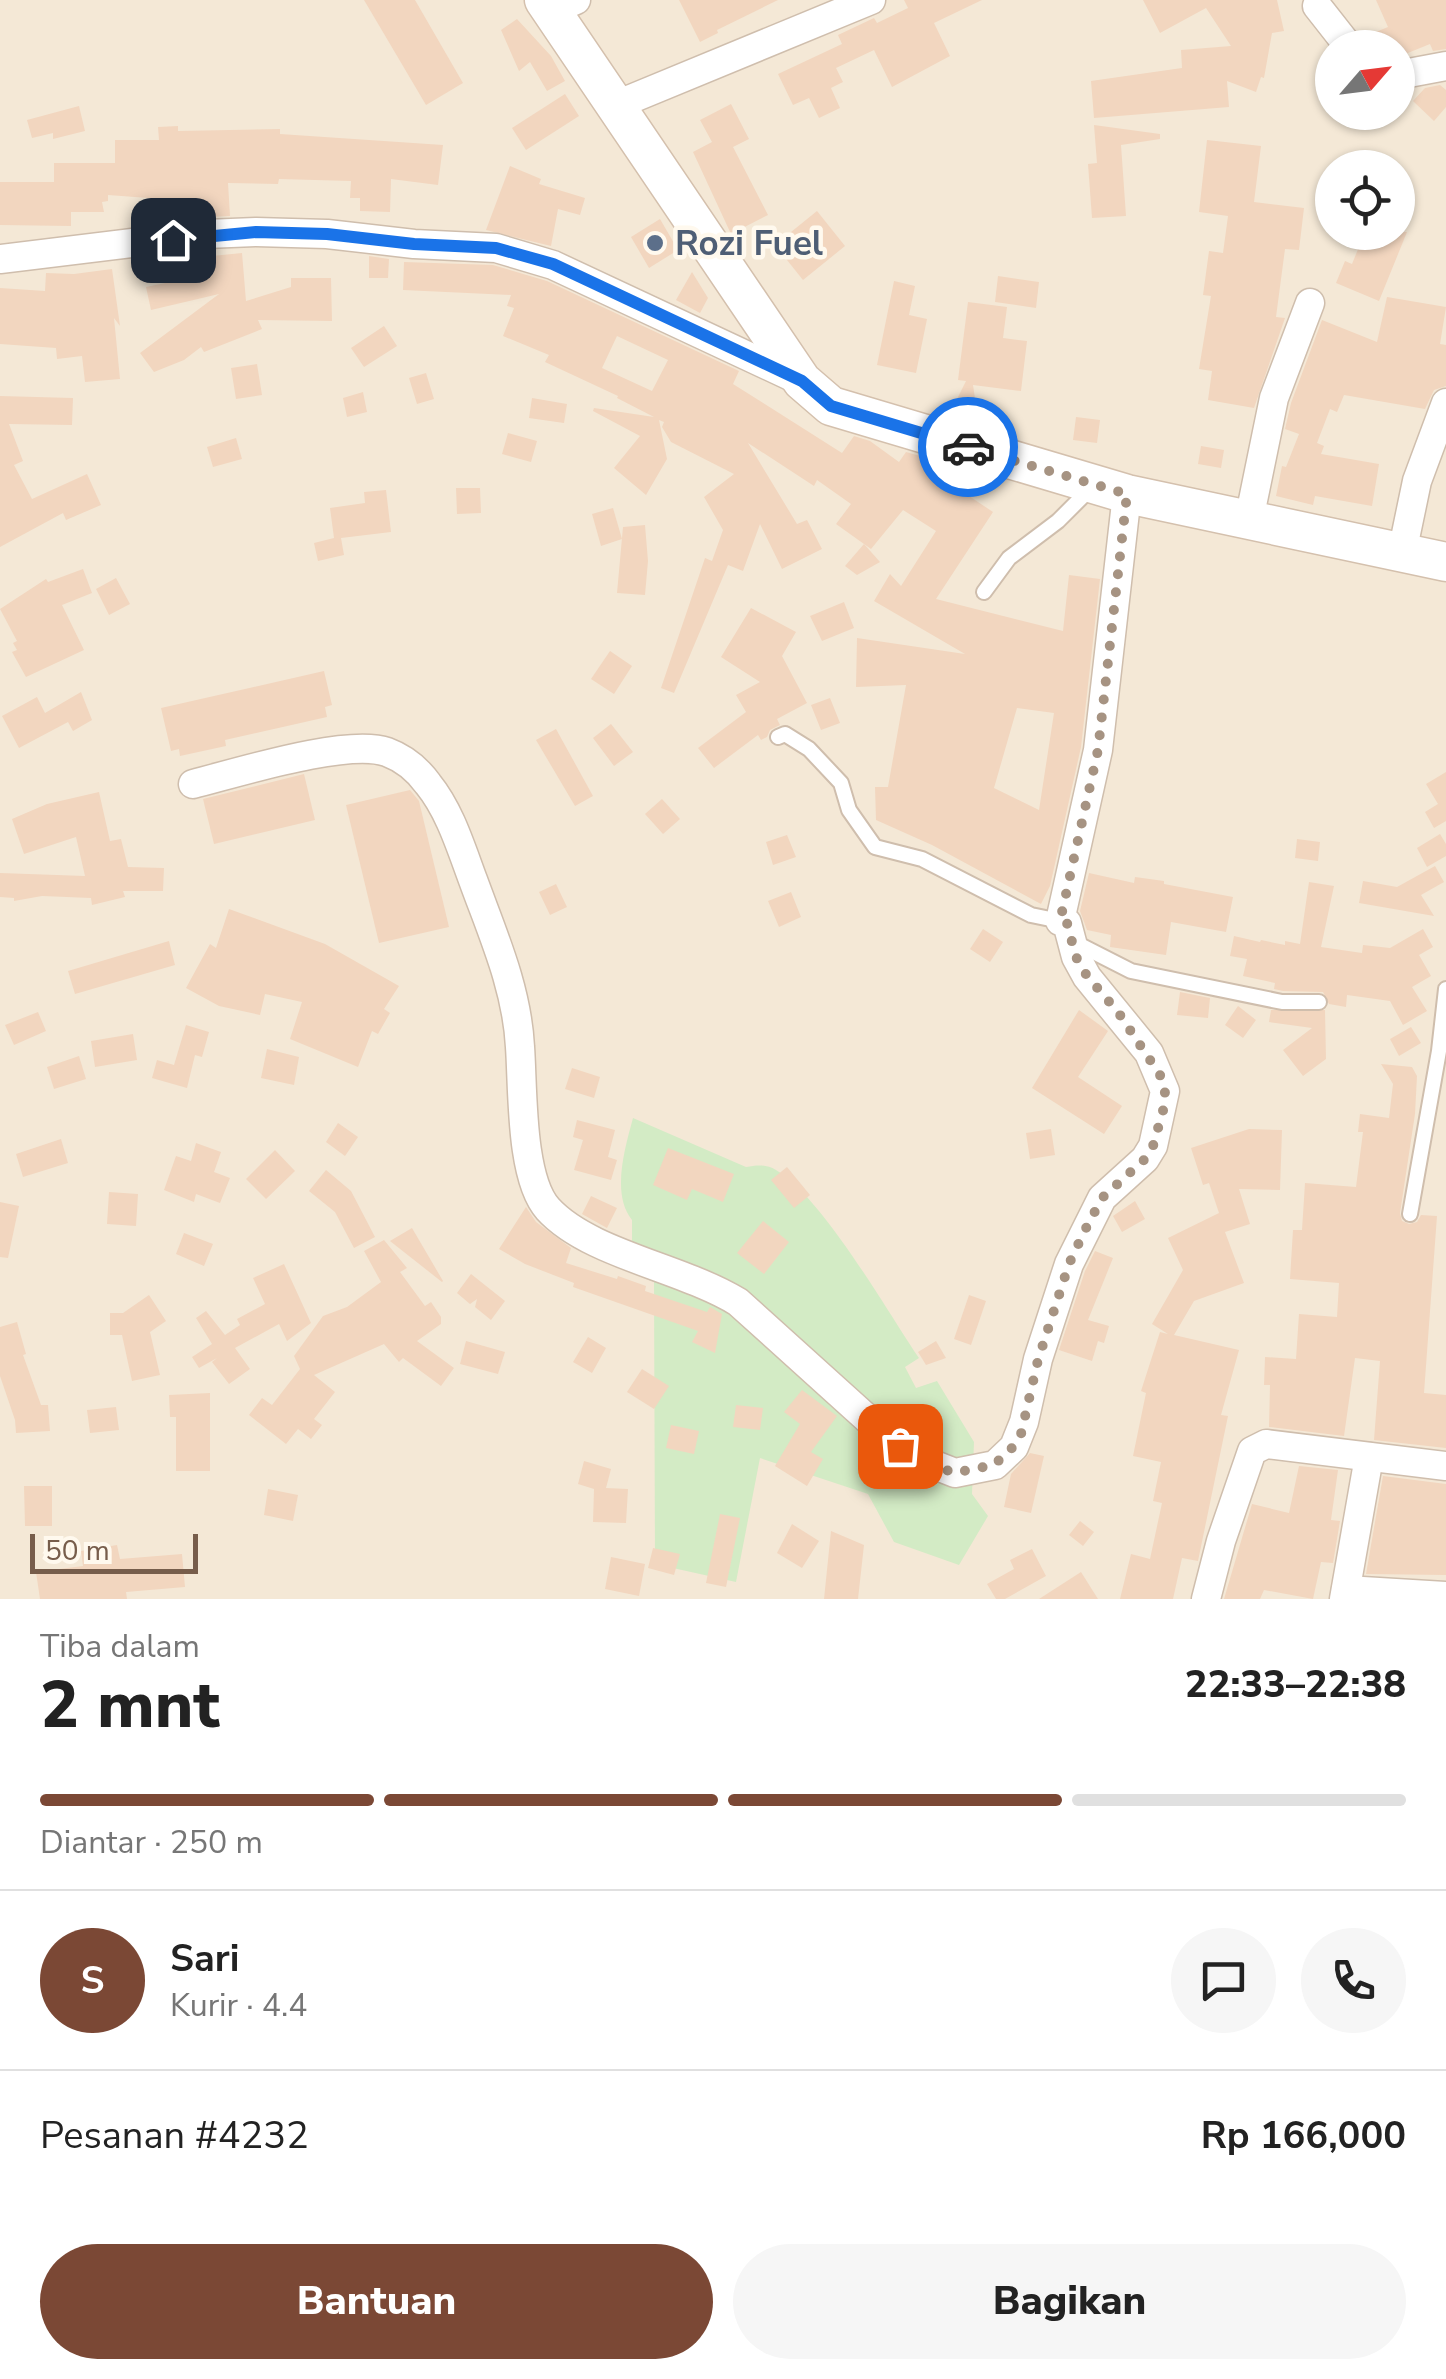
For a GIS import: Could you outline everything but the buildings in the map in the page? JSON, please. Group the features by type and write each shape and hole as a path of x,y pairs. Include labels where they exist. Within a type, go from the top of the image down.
{"main road":[{"path":"557,4 614,106 802,381 831,406 1110,490 1446,562"}],"street":[{"path":"614,106 871,0"},
{"path":"1317,6 1336,30"},
{"path":"1415,72 1446,66"},
{"path":"0,259 206,234 256,232 496,248 553,264 802,381"},
{"path":"1249,520 1274,398 1310,303"},
{"path":"1402,553 1417,481 1446,403"},
{"path":"194,784 300,758 359,749 384,751 408,763 429,784 453,827 508,972 518,1013 525,1141 538,1192 546,1207 593,1240 714,1287 738,1302 916,1458 954,1473 994,1465 1021,1434 1038,1360 1069,1264 1102,1198 1145,1159 1153,1146 1164,1107 1165,1091 1148,1053 1087,976 1065,931 1098,750 1110,490"},
{"path":"1206,1599 1252,1450 1266,1444 1446,1466"},
{"path":"1369,1457 1345,1594 1446,1596"}],"lane":[{"path":"984,592 1010,558 1058,521 1110,490"},
{"path":"778,737 785,734 809,749 841,783 849,810 875,847 922,859 1065,931 1131,971 1282,1002 1319,1002"},
{"path":"1410,1214 1442,1051 1446,989"}],"shaded area":[{"path":"0,0 1446,0 1446,1599 0,1599"}],"green space":[{"path":"633,1118 746,1167 776,1170 794,1184 833,1229 919,1358 905,1367 916,1388 937,1381 974,1442 972,1494 988,1516 959,1565 894,1542 868,1494 760,1458 736,1582 655,1564 654,1281 632,1245 632,1220 621,1184"}],"way so far":[{"path":"900,1446 916,1458 954,1473 994,1465 1014,1446 1021,1434 1038,1360 1069,1264 1102,1198 1145,1159 1153,1146 1164,1107 1165,1091 1148,1053 1087,976 1076,957 1067,923 1060,921 1098,750 1127,494 968,447"}],"place":[{"name":"Rozi Fuel","path":"655,243"}],"route":[{"path":"173,240 256,232 496,248 553,264 802,381 831,406 968,447"}]}
